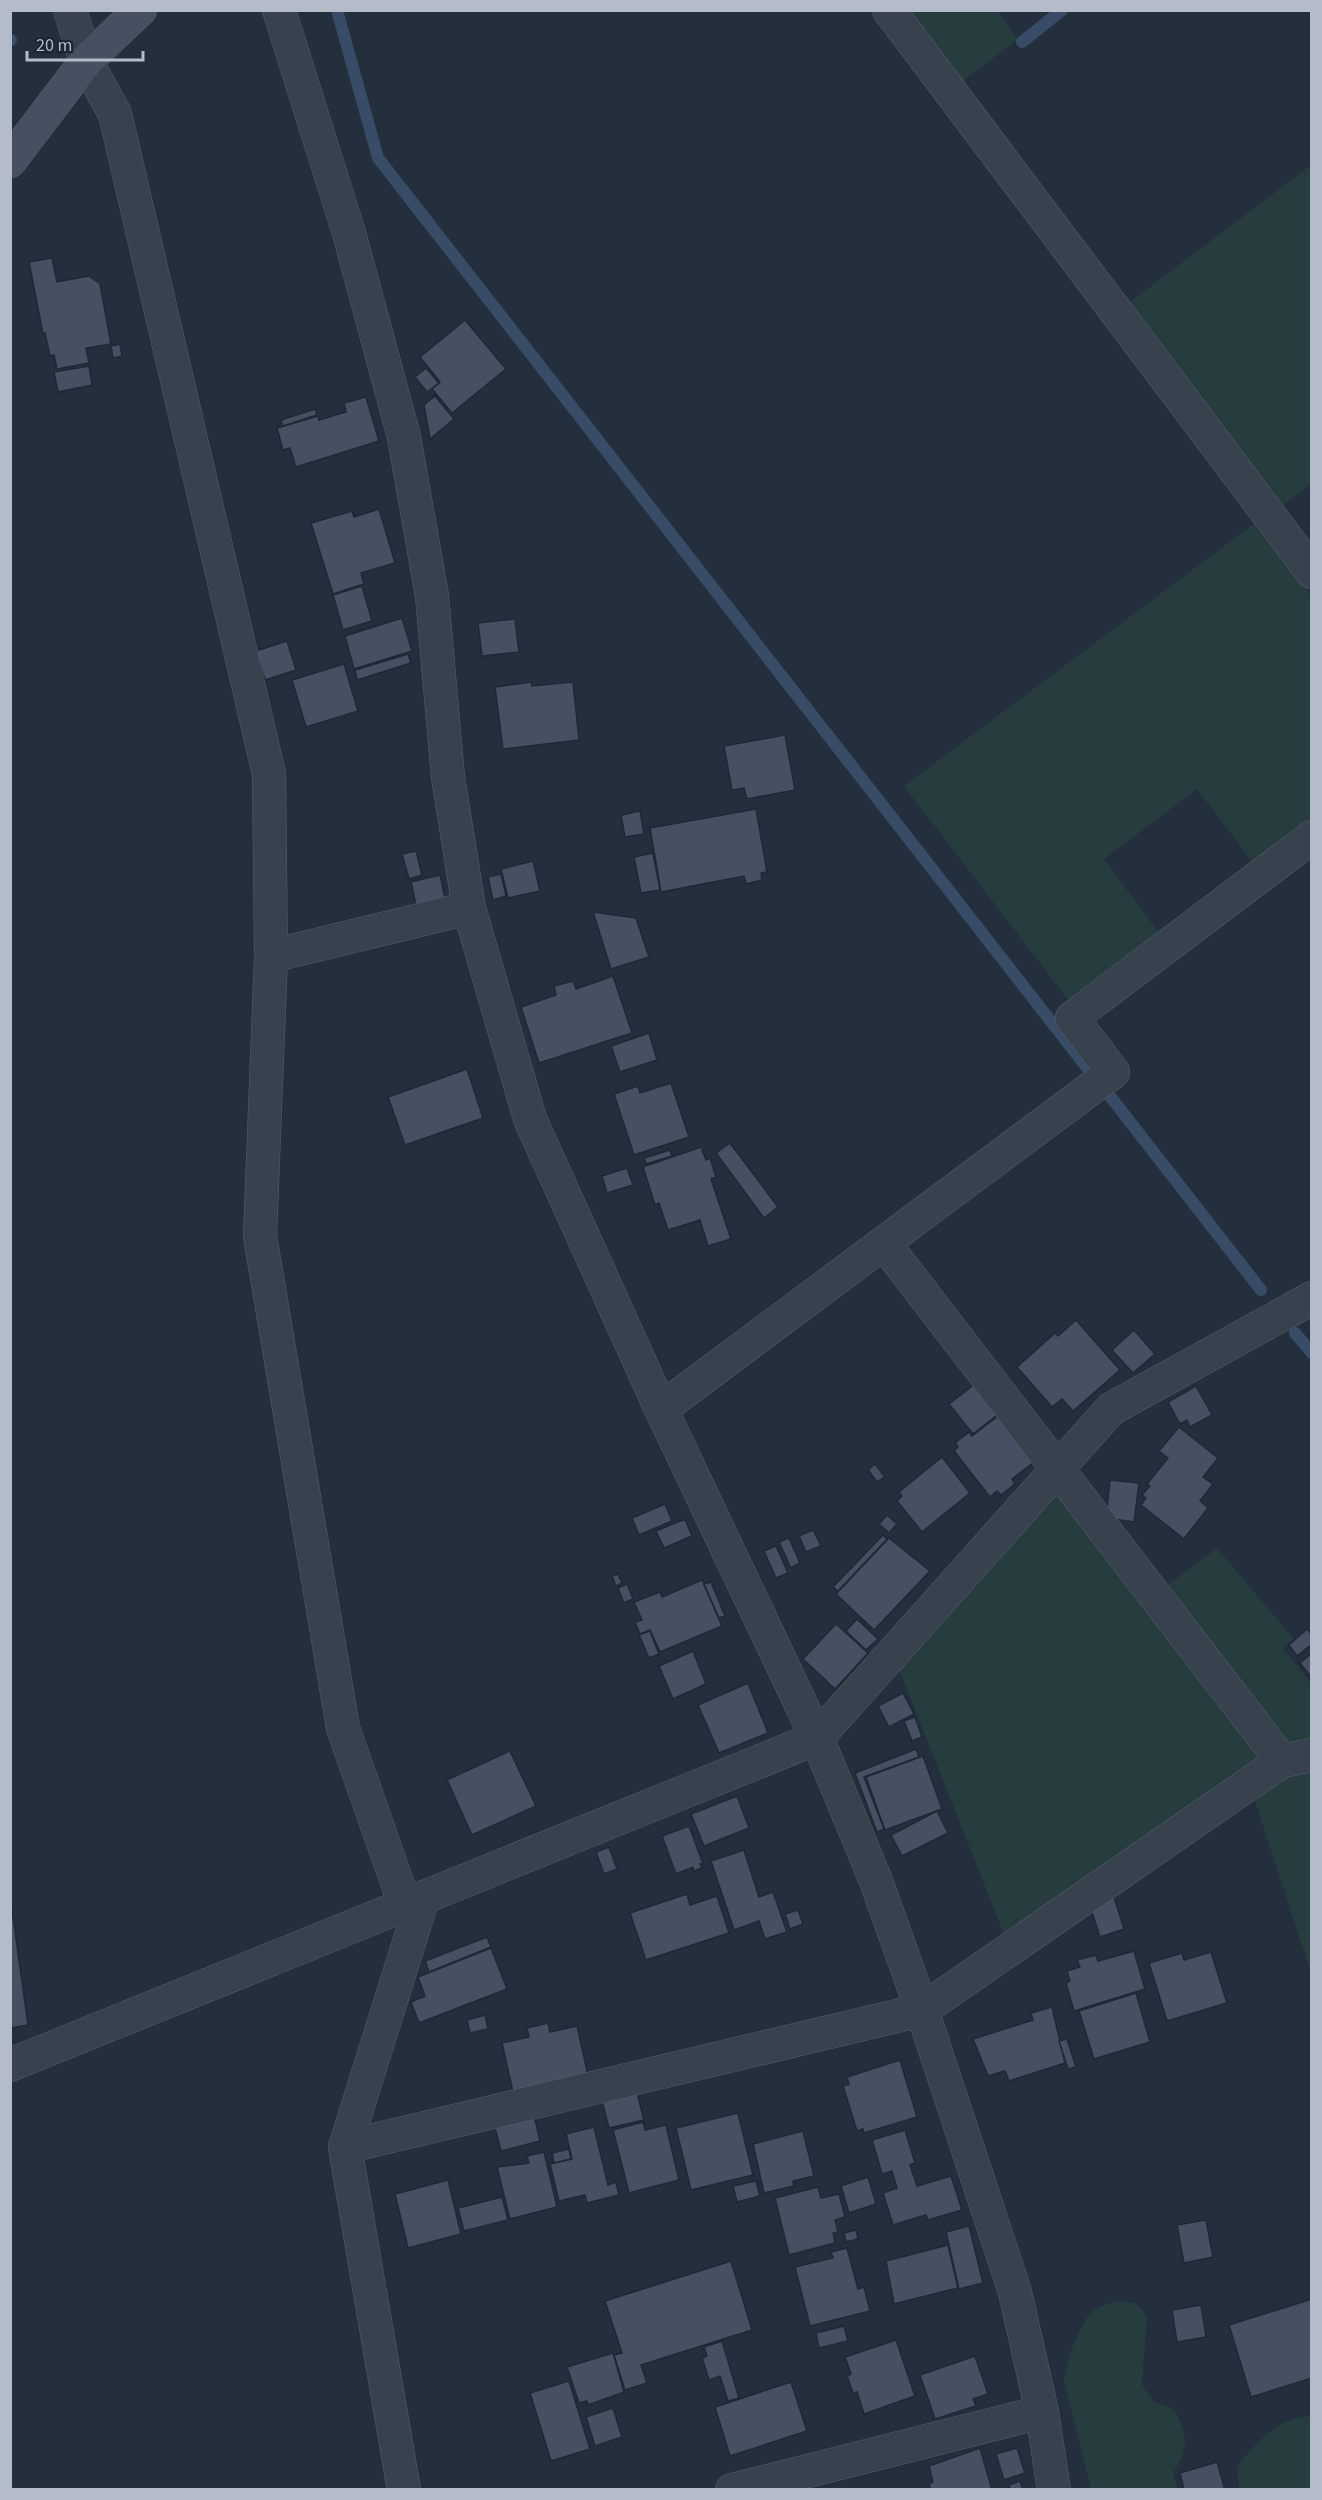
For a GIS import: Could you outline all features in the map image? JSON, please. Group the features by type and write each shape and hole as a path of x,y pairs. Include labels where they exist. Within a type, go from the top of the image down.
{"main road":[{"path":"10,161 86,60 140,10"}],"street":[{"path":"70,10 86,60 114,114 269,774 272,956 260,1236 343,1728 414,1902 345,2147 405,2490"},
{"path":"279,10 350,233 404,437 432,596 448,777 469,908 531,1119 661,1409 817,1738 876,1881 922,2010 1015,2292 1042,2412 1054,2490"},
{"path":"889,10 1311,572"},
{"path":"661,1409 1113,1072 1072,1017 1311,837"},
{"path":"272,956 469,908"},
{"path":"345,2147 922,2010 1297,1758 1057,1469 884,1243"},
{"path":"10,2066 817,1738 1111,1408 1311,1298"},
{"path":"732,2490 1042,2412"}],"green space":[{"path":"906,11 997,11 1018,39 960,83"},
{"path":"1311,165 1311,484 1279,509 1126,305"},
{"path":"1256,522 1311,595 1311,825 1256,867 1197,789 1104,859 1162,937 1072,1005 904,786"},
{"path":"1060,1488 1267,1752 1007,1942 899,1669"},
{"path":"1217,1548 1294,1639 1282,1648 1311,1683 1311,1738 1298,1741 1285,1750 1161,1590"},
{"path":"1311,1762 1311,1973 1252,1792"},
{"path":"1115,2301 1135,2303 1147,2316 1142,2385 1154,2402 1174,2409 1182,2427 1184,2448 1173,2473 1177,2489 1091,2489 1064,2382 1070,2355 1082,2325 1093,2311"},
{"path":"1311,2416 1311,2489 1239,2489 1237,2466 1261,2440 1288,2421"}],"building":[{"path":"52,258 57,282 89,276 100,284 111,344 86,348 89,363 57,369 54,355 50,356 45,333 43,334 29,262"},
{"path":"465,320 506,369 452,413 432,389 440,382 420,357"},
{"path":"120,344 122,356 113,358 111,346"},
{"path":"89,366 92,385 58,392 54,372"},
{"path":"426,368 439,383 427,392 415,377"},
{"path":"435,396 454,419 430,439 424,405"},
{"path":"366,397 379,441 296,467 290,448 283,450 277,428 318,416 319,420 346,412 344,403"},
{"path":"315,409 317,415 283,426 281,420"},
{"path":"379,509 395,563 361,573 364,584 333,594 311,523 352,511 354,517"},
{"path":"362,586 372,621 343,630 333,595"},
{"path":"402,618 412,651 354,669 345,636"},
{"path":"515,619 519,652 482,656 478,623"},
{"path":"287,641 296,670 265,680 256,651"},
{"path":"408,654 411,663 357,680 355,670"},
{"path":"344,664 358,711 306,727 292,680"},
{"path":"531,682 532,686 573,682 579,740 503,749 495,687"},
{"path":"785,735 795,790 747,799 744,788 732,790 724,746"},
{"path":"756,809 767,872 761,873 762,880 746,884 744,876 661,892 650,828"},
{"path":"640,811 644,834 625,837 621,815"},
{"path":"416,851 422,875 409,879 402,854"},
{"path":"653,853 660,890 641,893 634,857"},
{"path":"533,861 540,891 508,898 501,869"},
{"path":"501,874 506,896 493,900 488,877"},
{"path":"440,875 445,898 416,905 411,882"},
{"path":"593,912 636,918 649,957 611,969"},
{"path":"613,976 632,1033 539,1063 521,1007 556,995 554,986 573,981 576,989"},
{"path":"649,1033 657,1060 620,1072 611,1046"},
{"path":"467,1069 483,1118 405,1145 388,1097"},
{"path":"671,1083 689,1137 634,1155 614,1094 638,1086 640,1093"},
{"path":"730,1143 778,1207 764,1218 716,1153"},
{"path":"701,1147 706,1160 710,1158 716,1177 711,1179 731,1239 708,1246 700,1220 668,1230 659,1203 655,1205 643,1167"},
{"path":"670,1150 672,1156 646,1164 644,1158"},
{"path":"627,1168 633,1185 607,1193 602,1176"},
{"path":"1076,1320 1120,1370 1073,1411 1062,1399 1052,1407 1017,1367 1055,1333 1058,1336"},
{"path":"1134,1330 1155,1354 1133,1373 1112,1350"},
{"path":"979,1381 1002,1411 973,1434 949,1404"},
{"path":"1196,1386 1212,1415 1190,1427 1187,1420 1180,1424 1168,1402"},
{"path":"1002,1413 1038,1459 1012,1479 1015,1484 1001,1495 997,1491 990,1497 954,1451 958,1447 955,1443 969,1432 972,1436"},
{"path":"1179,1427 1218,1458 1203,1477 1213,1484 1200,1501 1208,1508 1184,1539 1141,1505 1146,1498 1142,1495 1150,1486 1147,1484 1168,1458 1159,1451"},
{"path":"942,1457 970,1493 922,1532 897,1501 902,1496 899,1492"},
{"path":"875,1464 885,1477 877,1482 868,1470"},
{"path":"1110,1480 1139,1483 1134,1522 1106,1518"},
{"path":"665,1504 672,1521 639,1535 632,1518"},
{"path":"887,1515 897,1524 889,1533 879,1524"},
{"path":"685,1519 692,1536 664,1548 656,1531"},
{"path":"813,1530 821,1546 806,1552 799,1536"},
{"path":"883,1535 887,1539 838,1591 833,1587"},
{"path":"789,1538 800,1563 791,1568 779,1542"},
{"path":"889,1538 930,1571 874,1630 836,1594"},
{"path":"776,1546 788,1573 776,1578 764,1551"},
{"path":"618,1574 622,1583 616,1586 612,1576"},
{"path":"702,1580 722,1626 660,1652 650,1630 640,1634 635,1622 642,1620 634,1602 660,1592 662,1597"},
{"path":"711,1582 725,1616 719,1618 704,1584"},
{"path":"627,1584 633,1599 624,1603 618,1588"},
{"path":"857,1619 878,1639 866,1650 846,1631"},
{"path":"836,1624 868,1653 835,1689 803,1659"},
{"path":"1307,1629 1312,1635 1312,1644 1297,1656 1289,1645"},
{"path":"650,1631 659,1654 649,1658 639,1635"},
{"path":"693,1651 706,1684 673,1699 659,1666"},
{"path":"1312,1653 1312,1678 1300,1663"},
{"path":"748,1683 768,1733 719,1753 698,1705"},
{"path":"903,1693 914,1714 889,1727 878,1706"},
{"path":"915,1717 922,1737 912,1741 904,1721"},
{"path":"916,1749 919,1757 864,1777 884,1829 877,1832 855,1773"},
{"path":"510,1751 536,1806 472,1835 447,1780"},
{"path":"923,1756 942,1809 885,1830 866,1777"},
{"path":"737,1796 749,1828 704,1846 691,1814"},
{"path":"937,1811 948,1833 902,1856 891,1835"},
{"path":"689,1826 703,1864 700,1864 702,1868 694,1871 693,1867 676,1874 662,1836"},
{"path":"609,1847 617,1869 604,1874 596,1852"},
{"path":"744,1850 759,1897 773,1892 787,1932 765,1939 759,1921 734,1930 711,1861"},
{"path":"687,1894 690,1905 717,1896 729,1933 646,1960 630,1913"},
{"path":"10,1895 28,2025 10,2028"},
{"path":"1114,1897 1124,1929 1100,1937 1092,1912"},
{"path":"798,1910 803,1924 790,1929 785,1914"},
{"path":"487,1937 491,1947 429,1972 425,1961"},
{"path":"491,1948 507,1989 419,2023 411,2002 425,1996 418,1977"},
{"path":"1134,1951 1145,1989 1074,2011 1066,1983 1070,1981 1067,1971 1080,1967 1077,1960 1096,1955 1098,1961"},
{"path":"1211,1952 1227,2003 1167,2021 1149,1963 1182,1953 1184,1960"},
{"path":"1136,1993 1150,2042 1094,2059 1079,2011"},
{"path":"1052,2007 1065,2063 1009,2081 1005,2071 988,2076 973,2039 1033,2020 1031,2013"},
{"path":"485,2015 488,2029 470,2033 467,2020"},
{"path":"548,2023 550,2032 577,2026 588,2075 513,2092 502,2043 529,2037 527,2028"},
{"path":"1067,2039 1076,2067 1068,2069 1059,2041"},
{"path":"900,2060 917,2117 864,2133 863,2129 857,2131 843,2086 849,2084 847,2077"},
{"path":"637,2093 644,2120 609,2128 602,2101"},
{"path":"738,2113 753,2175 691,2190 676,2128"},
{"path":"534,2115 540,2141 501,2151 494,2124"},
{"path":"643,2122 645,2130 666,2125 679,2180 629,2193 613,2130"},
{"path":"594,2127 608,2185 616,2182 619,2195 587,2203 585,2195 559,2201 550,2164 572,2159 566,2134"},
{"path":"905,2130 915,2163 910,2165 917,2186 951,2176 962,2210 928,2220 926,2215 893,2225 883,2193 897,2188 892,2171 882,2174 872,2140"},
{"path":"803,2131 814,2176 793,2181 794,2186 764,2193 753,2144"},
{"path":"569,2149 571,2159 554,2163 552,2153"},
{"path":"544,2152 557,2207 510,2219 497,2167 529,2163 527,2156"},
{"path":"868,2177 876,2204 849,2213 841,2186"},
{"path":"448,2180 461,2234 408,2248 395,2194"},
{"path":"756,2181 760,2196 737,2202 733,2186"},
{"path":"818,2187 821,2198 839,2194 845,2217 835,2220 838,2232 833,2233 835,2243 789,2255 775,2198"},
{"path":"502,2197 508,2220 464,2231 458,2208"},
{"path":"1206,2220 1213,2257 1184,2263 1177,2225"},
{"path":"969,2226 983,2283 959,2289 946,2232"},
{"path":"856,2230 858,2239 846,2242 844,2233"},
{"path":"948,2245 958,2288 894,2304 886,2261"},
{"path":"847,2248 858,2289 864,2287 870,2311 810,2326 795,2267 833,2258 831,2252"},
{"path":"731,2261 752,2330 641,2365 647,2383 625,2390 614,2355 622,2353 605,2301"},
{"path":"1312,2299 1312,2378 1251,2397 1229,2325"},
{"path":"1201,2305 1206,2337 1177,2342 1172,2310"},
{"path":"844,2326 848,2341 819,2348 816,2333"},
{"path":"896,2340 915,2396 864,2414 857,2392 853,2393 847,2376 851,2374 845,2357"},
{"path":"722,2341 739,2398 728,2401 720,2376 709,2380 702,2358 707,2356 704,2347"},
{"path":"613,2353 624,2392 588,2405 587,2401 579,2403 567,2367"},
{"path":"975,2356 988,2394 973,2399 976,2406 935,2419 920,2375"},
{"path":"569,2381 590,2449 551,2461 530,2393"},
{"path":"791,2382 807,2431 730,2456 715,2407"},
{"path":"613,2408 622,2437 595,2446 586,2417"},
{"path":"980,2448 992,2490 931,2490 929,2484 933,2482 929,2466"},
{"path":"1017,2448 1025,2473 1004,2480 996,2454"},
{"path":"1217,2462 1225,2490 1184,2490 1180,2473"},
{"path":"1020,2481 1023,2490 1010,2490 1009,2485"}],"waterway":[{"path":"337,10 378,158 1092,1074"},
{"path":"1022,42 1062,10"},
{"path":"1106,1091 1261,1290"},
{"path":"1295,1333 1312,1353"}]}
